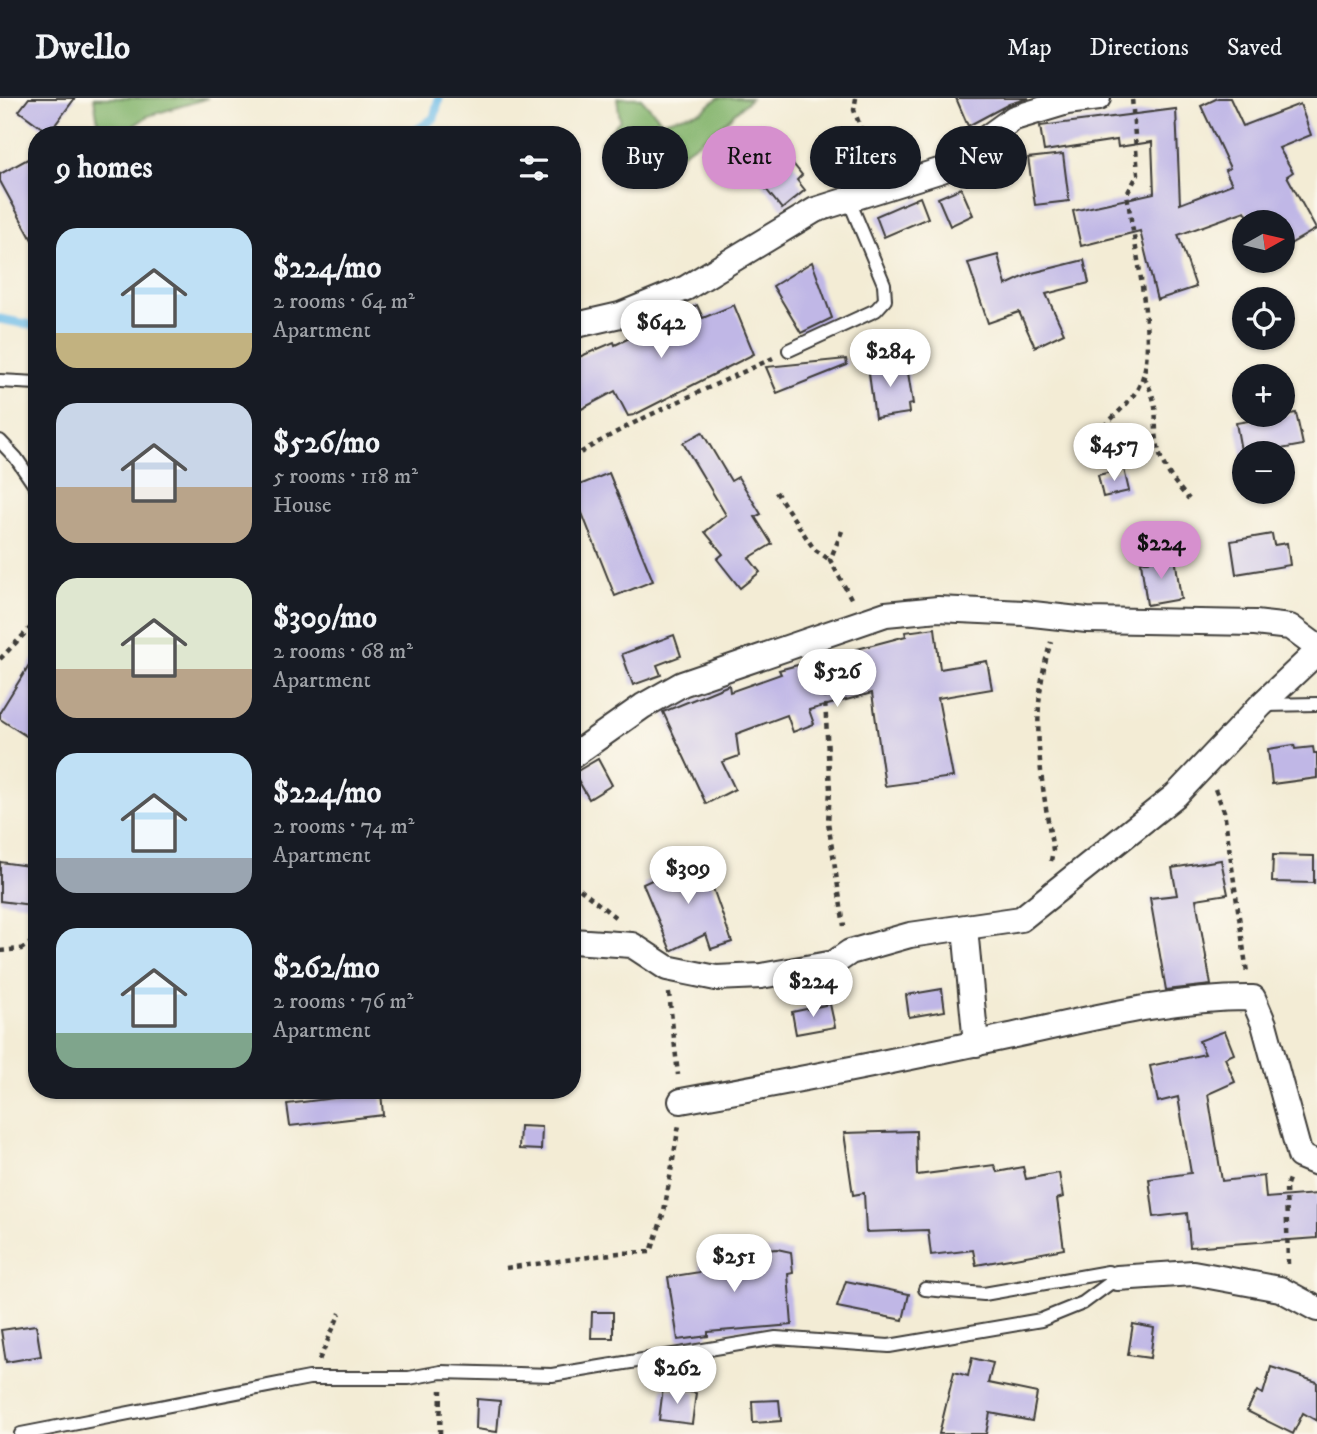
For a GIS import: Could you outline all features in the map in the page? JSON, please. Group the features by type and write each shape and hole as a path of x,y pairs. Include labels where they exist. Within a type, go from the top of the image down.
{"street":[{"path":"921,176 942,170 1014,118 1067,102 1098,98"},
{"path":"581,324 620,315 686,288 815,210 877,189"},
{"path":"581,750 643,706 682,684 886,614 938,609 1168,624 1255,623 1290,627 1317,649 1176,795 1021,919 941,929 850,952 834,963 761,976 716,978 667,968 632,945 581,942"},
{"path":"965,928 976,1044"},
{"path":"681,1101 1089,1020 1220,997 1253,998 1308,1160"},
{"path":"1117,1278 1193,1273 1280,1289 1317,1309"}],"lane":[{"path":"789,350 876,310 885,300 884,284 848,198"},
{"path":"0,381 28,383"},
{"path":"0,441 28,476"},
{"path":"1261,705 1317,704"},
{"path":"21,1434 309,1378 409,1378 441,1372 552,1375 776,1338 890,1346 1041,1320 1083,1303 1117,1278 1108,1272 984,1294 925,1289"}],"path":[{"path":"856,98 854,110 860,126"},
{"path":"1104,426 1133,398 1143,376 1149,340 1127,194 1138,174 1132,98"},
{"path":"581,453 637,419 709,390 789,350"},
{"path":"1143,376 1156,399 1158,448 1175,483 1189,499"},
{"path":"776,492 814,549 830,560 865,622"},
{"path":"830,560 842,531"},
{"path":"1044,900 1053,850 1038,759 1038,713 1042,668 1059,618"},
{"path":"0,659 28,630"},
{"path":"821,638 829,768 828,821 838,901 850,952"},
{"path":"1201,771 1214,785 1224,811 1242,950 1253,998"},
{"path":"581,890 626,928 632,945"},
{"path":"0,951 22,949 28,945"},
{"path":"506,1268 606,1254 651,1252 664,1212 681,1101 667,968"},
{"path":"1280,1289 1288,1267 1286,1187 1308,1160"},
{"path":"309,1378 341,1313"},
{"path":"440,1434 441,1372"}],"green space":[{"path":"94,98 208,98 148,116 134,126 98,126"},
{"path":"617,98 641,98 662,121 702,111 718,98 751,98 721,126 702,126 702,139 688,149 688,126 615,126 620,120"}],"building":[{"path":"29,98 75,98 54,126 39,126 19,111"},
{"path":"956,98 1029,98 1009,104 968,126"},
{"path":"1218,98 1230,98 1243,126 1300,104 1311,135 1279,148 1293,172 1287,176 1316,229 1295,241 1295,210 1232,210 1232,216 1178,235 1196,287 1157,300 1140,231 1081,246 1073,211 1154,193 1152,142 1118,147 1117,140 1044,151 1040,126 1176,109 1180,204 1232,184 1225,170 1230,168 1201,106"},
{"path":"1063,154 1069,201 1035,205 1028,158"},
{"path":"28,159 28,232 0,181 0,174"},
{"path":"796,168 802,175 797,180 805,190 782,209 766,189 796,189"},
{"path":"961,189 973,215 950,226 938,198"},
{"path":"920,197 928,218 884,237 876,216"},
{"path":"998,255 1006,285 1032,273 1084,260 1089,283 1046,294 1064,333 1035,347 1019,312 988,323 968,263"},
{"path":"812,262 832,318 801,333 773,286"},
{"path":"697,305 703,318 734,305 754,354 634,415 628,416 615,391 581,409 581,356 614,342 615,345"},
{"path":"846,359 847,365 777,393 766,367"},
{"path":"906,360 913,404 908,405 909,413 875,418 868,366"},
{"path":"1295,413 1303,445 1295,446 1295,441 1239,441 1237,427 1295,427"},
{"path":"702,432 731,481 738,477 761,514 755,517 772,544 749,558 760,572 740,588 717,559 723,554 705,532 726,515 683,443"},
{"path":"1124,469 1129,491 1103,497 1098,475"},
{"path":"609,473 653,581 615,596 581,511 581,484"},
{"path":"1272,534 1274,545 1287,543 1290,565 1236,574 1231,541"},
{"path":"1175,557 1181,599 1147,605 1141,562"},
{"path":"935,628 940,669 987,661 992,689 938,698 953,777 885,786 872,693 809,710 814,724 793,732 787,715 736,734 739,756 722,762 735,789 706,804 663,712 729,685 730,692 781,674 779,670 906,636 905,632"},
{"path":"674,635 681,656 657,665 661,675 633,685 622,654"},
{"path":"28,667 28,737 0,719 0,712"},
{"path":"1294,745 1295,749 1313,747 1314,753 1317,753 1317,778 1272,784 1268,749"},
{"path":"598,759 612,785 589,799 581,785 581,769"},
{"path":"1273,855 1314,856 1314,883 1272,882"},
{"path":"702,857 732,942 711,949 706,934 671,951 643,884"},
{"path":"1221,860 1228,894 1196,899 1211,985 1166,990 1150,898 1177,895 1172,868"},
{"path":"0,862 28,866 28,905 0,901"},
{"path":"942,989 945,1011 909,1017 906,995"},
{"path":"830,1004 835,1027 796,1034 792,1012"},
{"path":"1225,1031 1234,1054 1225,1058 1235,1082 1208,1094 1222,1181 1264,1176 1266,1198 1317,1194 1317,1238 1190,1247 1187,1213 1154,1217 1149,1179 1191,1173 1178,1097 1158,1102 1150,1066 1205,1054 1199,1041"},
{"path":"326,1099 382,1099 383,1115 290,1126 287,1104"},
{"path":"520,1126 542,1127 541,1150 519,1149"},
{"path":"916,1131 917,1175 994,1165 997,1172 1023,1167 1026,1179 1059,1173 1063,1197 1057,1199 1064,1249 976,1265 973,1250 931,1255 928,1230 866,1232 864,1193 853,1195 844,1133"},
{"path":"777,1249 791,1252 793,1273 788,1274 792,1325 708,1332 708,1336 678,1340 668,1277 700,1272 699,1262 721,1259 720,1254"},
{"path":"846,1281 909,1294 903,1320 837,1307"},
{"path":"592,1312 613,1312 613,1338 591,1338"},
{"path":"1133,1324 1154,1328 1150,1358 1128,1355"},
{"path":"36,1325 41,1356 6,1362 1,1330"},
{"path":"972,1358 993,1363 988,1383 1037,1393 1032,1421 990,1413 986,1434 939,1434 954,1372 968,1376"},
{"path":"1271,1367 1317,1382 1317,1421 1303,1413 1293,1434 1247,1411 1257,1391 1263,1394"},
{"path":"663,1388 696,1393 692,1424 659,1420"},
{"path":"477,1399 500,1401 497,1432 476,1429"},
{"path":"779,1400 781,1421 753,1423 752,1401"}],"waterway":[{"path":"423,126 434,118 439,98"},
{"path":"0,319 28,324"}]}
